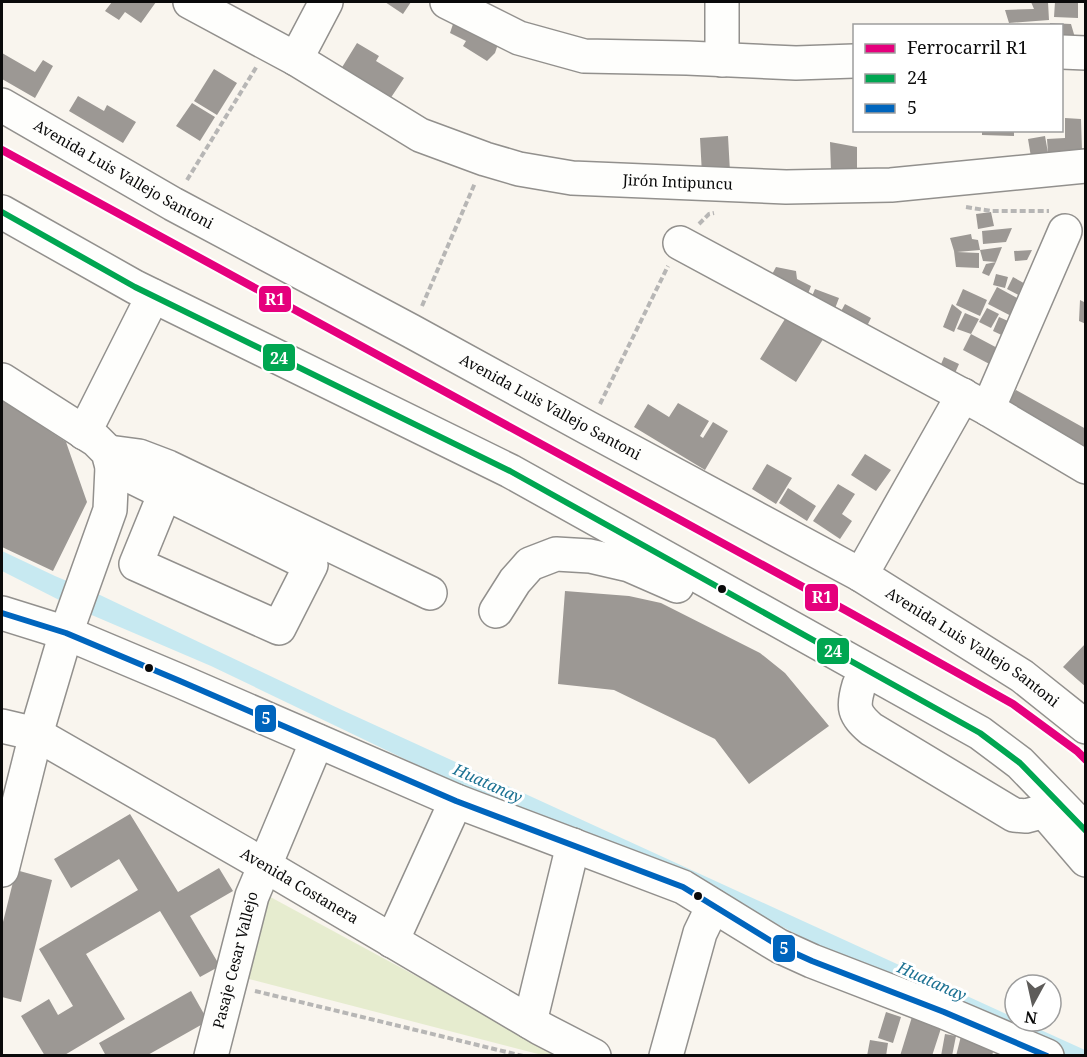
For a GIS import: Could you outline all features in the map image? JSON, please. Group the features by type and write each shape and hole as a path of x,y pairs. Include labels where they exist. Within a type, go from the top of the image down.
{"street":[{"name":"Jirón Intipuncu","path":"190,2 283,52 420,135 519,170 572,178 786,187 891,185 1086,166"},
{"path":"283,52 326,2"},
{"path":"447,2 519,38 584,56 796,63 853,61"},
{"path":"722,2 722,60"},
{"path":"1063,52 1086,53"},
{"name":"Avenida Luis Vallejo Santoni","path":"2,105 173,204 861,574 1022,676 1086,728"},
{"path":"2,212 135,287 510,471 980,733 1020,763 1086,831"},
{"path":"861,574 975,402 1059,221"},
{"path":"680,243 975,402 1086,467"},
{"path":"2,870 36,734 69,623 110,510 101,451 153,296"},
{"path":"2,380 101,451 165,493 311,565 279,628 136,564 165,493"},
{"path":"101,451 139,456 168,467 430,593"},
{"path":"496,611 515,581 530,564 556,554 590,556 629,565 677,586 976,750 1045,811 1086,860"},
{"path":"2,613 69,623 317,741 456,801 683,887 779,946 812,961 944,1012 1047,1056"},
{"name":"Avenida Costanera","path":"2,726 36,734 530,1022 594,1056"},
{"name":"Pasaje Cesar Vallejo","path":"211,1056 252,896 317,741"},
{"path":"392,941 456,801"},
{"path":"530,1022 573,845"},
{"path":"666,1056 700,933 713,906"}],"path":[{"path":"173,204 283,52"},
{"path":"411,331 485,159"},
{"path":"961,206 1059,221"},
{"path":"588,428 680,243 709,214 720,210"},
{"path":"228,985 522,1056"}],"green space":[{"path":"263,893 562,1055 542,1055 245,978"}],"water":[{"name":"Huatanay","path":"2,551 342,710 1003,1013 1003,1027 825,949 696,882 463,787 211,666 73,607 2,571"},
{"path":"1016,1033 1047,1033 1085,1050 1085,1055 1066,1055"}],"building":[{"path":"112,2 156,2 141,23 125,12 119,20 105,11"},
{"path":"385,2 411,2 403,14"},
{"path":"1031,2 1048,2 1049,20 1009,23 1005,10 1034,9"},
{"path":"1055,2 1078,2 1078,18 1054,17"},
{"path":"455,18 499,41 495,53 487,61 463,46 466,41 450,33"},
{"path":"1050,23 1071,24 1076,41 1063,40 1063,24"},
{"path":"357,43 379,56 376,61 404,78 390,99 341,69"},
{"path":"2,53 35,72 43,60 53,66 35,98 2,79"},
{"path":"214,69 237,83 217,115 194,101"},
{"path":"78,96 104,111 107,105 136,122 123,143 69,111"},
{"path":"192,103 215,117 200,141 176,126"},
{"path":"1065,118 1081,119 1082,151 1048,153 1047,139 1065,138"},
{"path":"982,132 1014,132 1014,136 982,135"},
{"path":"728,136 730,172 702,174 700,138"},
{"path":"1045,136 1048,153 1031,157 1028,139"},
{"path":"830,142 857,147 857,170 831,171"},
{"path":"991,212 994,226 978,229 976,214"},
{"path":"1012,228 1006,242 983,244 982,231"},
{"path":"971,234 972,239 978,240 980,250 957,252 979,253 979,268 956,267 950,238"},
{"path":"1002,247 996,262 983,261 980,250"},
{"path":"1032,250 1027,260 1015,261 1014,251"},
{"path":"996,262 989,276 982,273 986,264"},
{"path":"776,267 796,271 797,279 811,286 806,299 769,280"},
{"path":"996,274 1008,277 1005,288 993,285"},
{"path":"1013,277 1038,291 1032,302 1007,289"},
{"path":"997,287 1032,306 1023,322 988,304"},
{"path":"815,289 839,298 834,311 810,301"},
{"path":"963,289 987,300 980,316 956,305"},
{"path":"1080,300 1086,303 1086,324 1079,321"},
{"path":"845,304 871,318 866,328 839,315"},
{"path":"952,304 962,312 954,332 943,327"},
{"path":"987,308 999,314 991,328 979,322"},
{"path":"790,311 827,333 796,382 760,359"},
{"path":"965,313 979,319 971,334 957,329"},
{"path":"999,317 1017,325 1010,339 993,331"},
{"path":"971,334 1003,351 995,367 963,350"},
{"path":"944,357 959,364 952,380 937,374"},
{"path":"1016,390 1086,429 1086,453 1013,410 1009,401"},
{"path":"2,400 66,442 87,502 53,571 2,547"},
{"path":"678,403 709,421 700,436 703,438 713,422 728,431 705,470 634,427 648,404 669,417"},
{"path":"865,454 891,470 876,491 851,475"},
{"path":"767,464 792,478 776,504 752,489"},
{"path":"838,484 855,494 842,514 852,521 840,539 813,521"},
{"path":"788,488 816,506 807,521 779,503"},
{"path":"565,591 629,596 661,603 760,653 785,673 829,726 749,784 715,739 614,690 558,684"},
{"path":"1086,643 1086,687 1063,667"},
{"path":"130,814 178,892 219,868 233,891 190,916 220,966 200,977 160,911 86,954 125,1019 63,1056 45,1056 21,1016 49,999 58,1015 73,1006 39,949 138,890 119,859 71,888 54,859"},
{"path":"16,870 52,880 21,1002 2,997 2,926"},
{"path":"191,991 208,1021 146,1056 106,1056 99,1043"},
{"path":"915,1007 945,1016 932,1056 900,1056"},
{"path":"886,1012 901,1017 893,1043 878,1038"},
{"path":"962,1032 996,1040 992,1056 956,1056"},
{"path":"945,1034 956,1036 952,1056 941,1056"},
{"path":"870,1040 888,1043 886,1056 867,1056"}],"rail line":[{"name":"R1","path":"2,150 1013,704 1086,760"}],"transit line":[{"name":"24","path":"2,212 135,287 510,471 980,733 1020,763 1086,831"},
{"name":"5","path":"2,613 66,633 456,801 683,887 779,946 1047,1056"}]}
